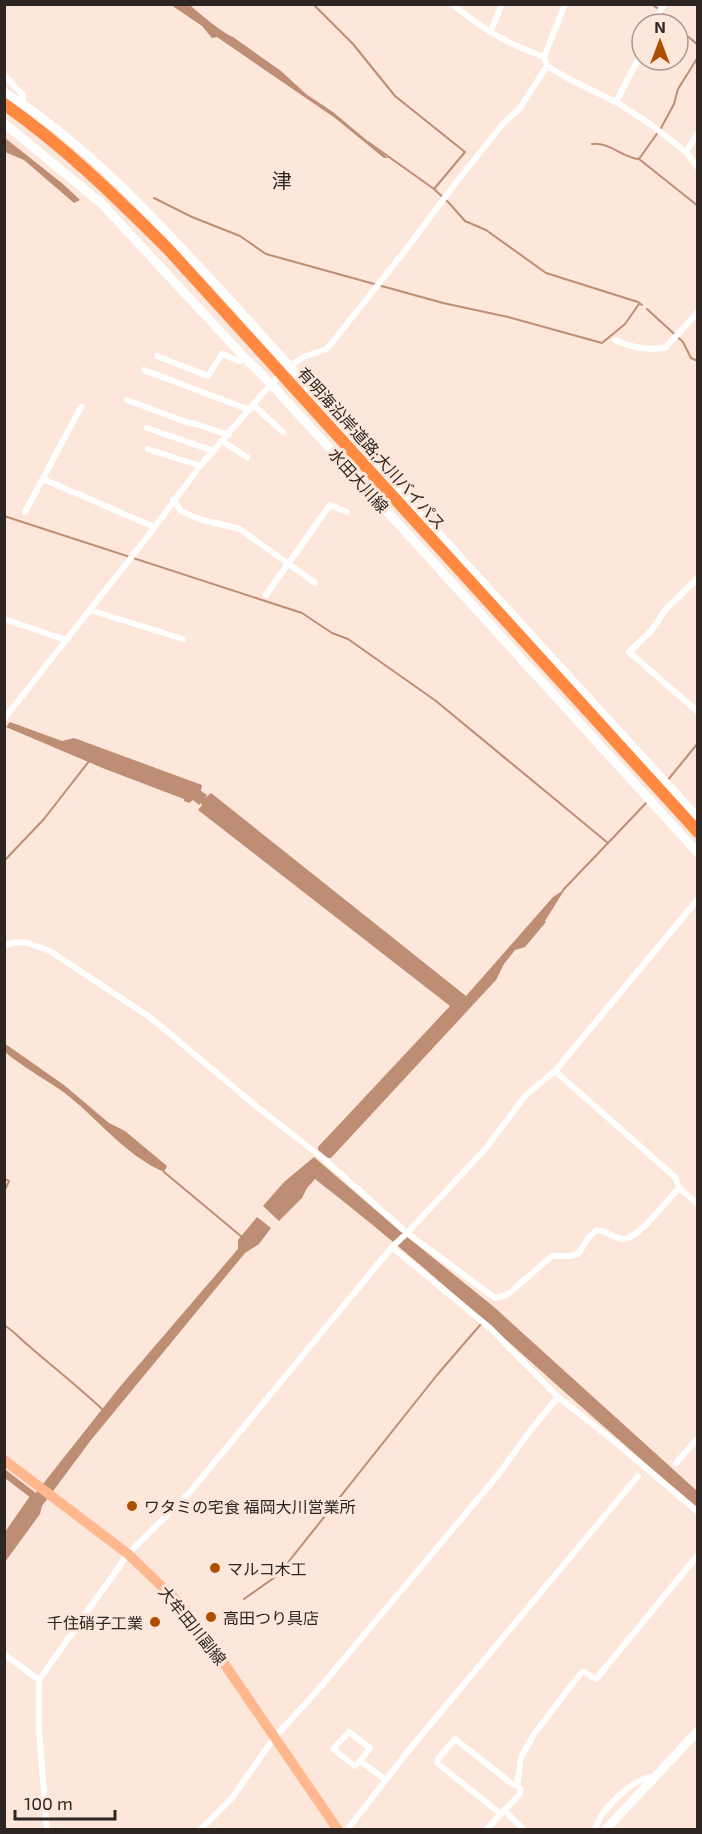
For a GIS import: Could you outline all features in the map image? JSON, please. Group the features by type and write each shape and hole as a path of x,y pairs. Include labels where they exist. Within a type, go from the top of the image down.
{"highway":[{"name":"有明海沿岸道路;大川バイパス","path":"4,99 42,127 96,173 170,246 698,827"},
{"name":"有明海沿岸道路;大川バイパス","path":"4,104 93,176 168,249 698,832"}],"main road":[{"name":"水田大川線","path":"4,92 63,135 145,209 290,366 443,539 698,818"},
{"name":"水田大川線","path":"4,123 101,203 272,384 698,853"},
{"name":"大牟田川副線","path":"4,1460 128,1554 181,1605 208,1640 338,1830"},
{"path":"605,1830 698,1731"}],"street":[{"path":"452,4 506,42 544,57"},
{"path":"490,32 502,4"},
{"path":"565,4 544,57 547,66 615,102 686,152 698,168"},
{"path":"4,719 132,557 200,466 290,366 303,357 327,349 502,125 520,108 538,84 547,66"},
{"path":"615,102 631,72"},
{"path":"4,75 22,95 22,103"},
{"path":"686,152 698,133"},
{"path":"615,340 628,346 647,350 665,348 698,312"},
{"path":"157,356 208,376 222,354 239,361 245,358"},
{"path":"144,370 252,408 284,432"},
{"path":"127,400 229,435"},
{"path":"25,512 81,407"},
{"path":"147,428 214,451"},
{"path":"222,441 247,457"},
{"path":"148,449 200,466"},
{"path":"43,478 154,527"},
{"path":"173,500 181,511 199,519 240,529 315,583"},
{"path":"266,595 330,505 347,512"},
{"path":"698,578 666,609 652,630 629,652 698,712"},
{"path":"90,610 182,640"},
{"path":"4,619 66,640"},
{"path":"47,1830 39,1730 39,1680 128,1554 190,1492 393,1246 487,1147 525,1095 555,1071 698,899"},
{"path":"4,945 17,942 50,951 157,1023 324,1159 406,1233 469,1277 493,1297 500,1298 507,1295 552,1256 578,1254 597,1230 620,1239 632,1237 679,1188"},
{"path":"555,1071 676,1178 679,1188 698,1204"},
{"path":"393,1246 490,1328 558,1397 698,1512"},
{"path":"200,1830 232,1798 274,1738 317,1691 498,1475 558,1397"},
{"path":"676,1463 698,1438"},
{"path":"347,1830 638,1476"},
{"path":"486,1830 520,1794 517,1785 521,1757 534,1734 562,1696 581,1673 596,1679 698,1555"},
{"path":"4,1654 39,1680"},
{"path":"349,1732 370,1748 360,1761 355,1766 333,1749 349,1732"},
{"path":"517,1785 512,1784 455,1740 438,1759 437,1763 524,1830"},
{"path":"360,1761 386,1780"},
{"path":"595,1830 609,1807 630,1786 645,1777 653,1777"}],"shaded area":[{"path":"171,5 190,5 217,27 281,71 306,94 333,112 388,158 384,158 335,118 217,37 212,38 202,26"},
{"path":"5,138 80,200 74,203 24,160 5,152"},
{"path":"10,722 62,741 74,738 202,785 201,791 207,795 205,798 211,793 466,996 553,897 565,889 546,922 525,947 515,950 504,964 496,980 331,1158 328,1158 318,1150 318,1147 450,1006 198,810 201,803 199,805 193,800 189,803 6,727"},
{"path":"4,1043 64,1085 109,1123 125,1131 167,1166 164,1172 136,1155 75,1101 5,1052"},
{"path":"314,1157 494,1307 697,1491 697,1507 413,1259 315,1179 302,1198 279,1221 263,1206 284,1182"},
{"path":"257,1217 271,1228 259,1244 245,1253 91,1440 42,1506 40,1514 5,1562 5,1532 30,1496 35,1494 118,1389 238,1249 238,1240"}],"waterway":[{"path":"313,4 353,44 395,96 465,152 434,189"},
{"path":"651,4 657,8"},
{"path":"690,38 698,45"},
{"path":"592,144 604,145 639,159 661,128 674,104 678,89 698,57"},
{"path":"368,142 434,189 465,221 486,230 546,273 642,305"},
{"path":"639,159 698,206"},
{"path":"154,198 192,217 240,236 266,254 443,303 508,317 602,343 625,324 639,304"},
{"path":"647,309 683,342 691,358 698,361"},
{"path":"4,516 302,613 332,633 348,639 436,701 608,843 563,890"},
{"path":"667,781 698,743"},
{"path":"4,861 44,819 90,760"},
{"path":"608,843 647,802"},
{"path":"164,1172 242,1237"},
{"path":"4,1178 9,1181 4,1192"},
{"path":"244,1599 278,1575 437,1375 487,1317"},
{"path":"4,1325 104,1411"},
{"path":"4,1473 38,1499"}],"place":[{"name":"ワタミの宅食 福岡大川営業所","path":"132,1506"},
{"name":"マルコ木工","path":"215,1568"},
{"name":"高田つり具店","path":"211,1617"},
{"name":"千住硝子工業","path":"155,1622"}],"district":[{"name":"津","path":"282,180"}]}
